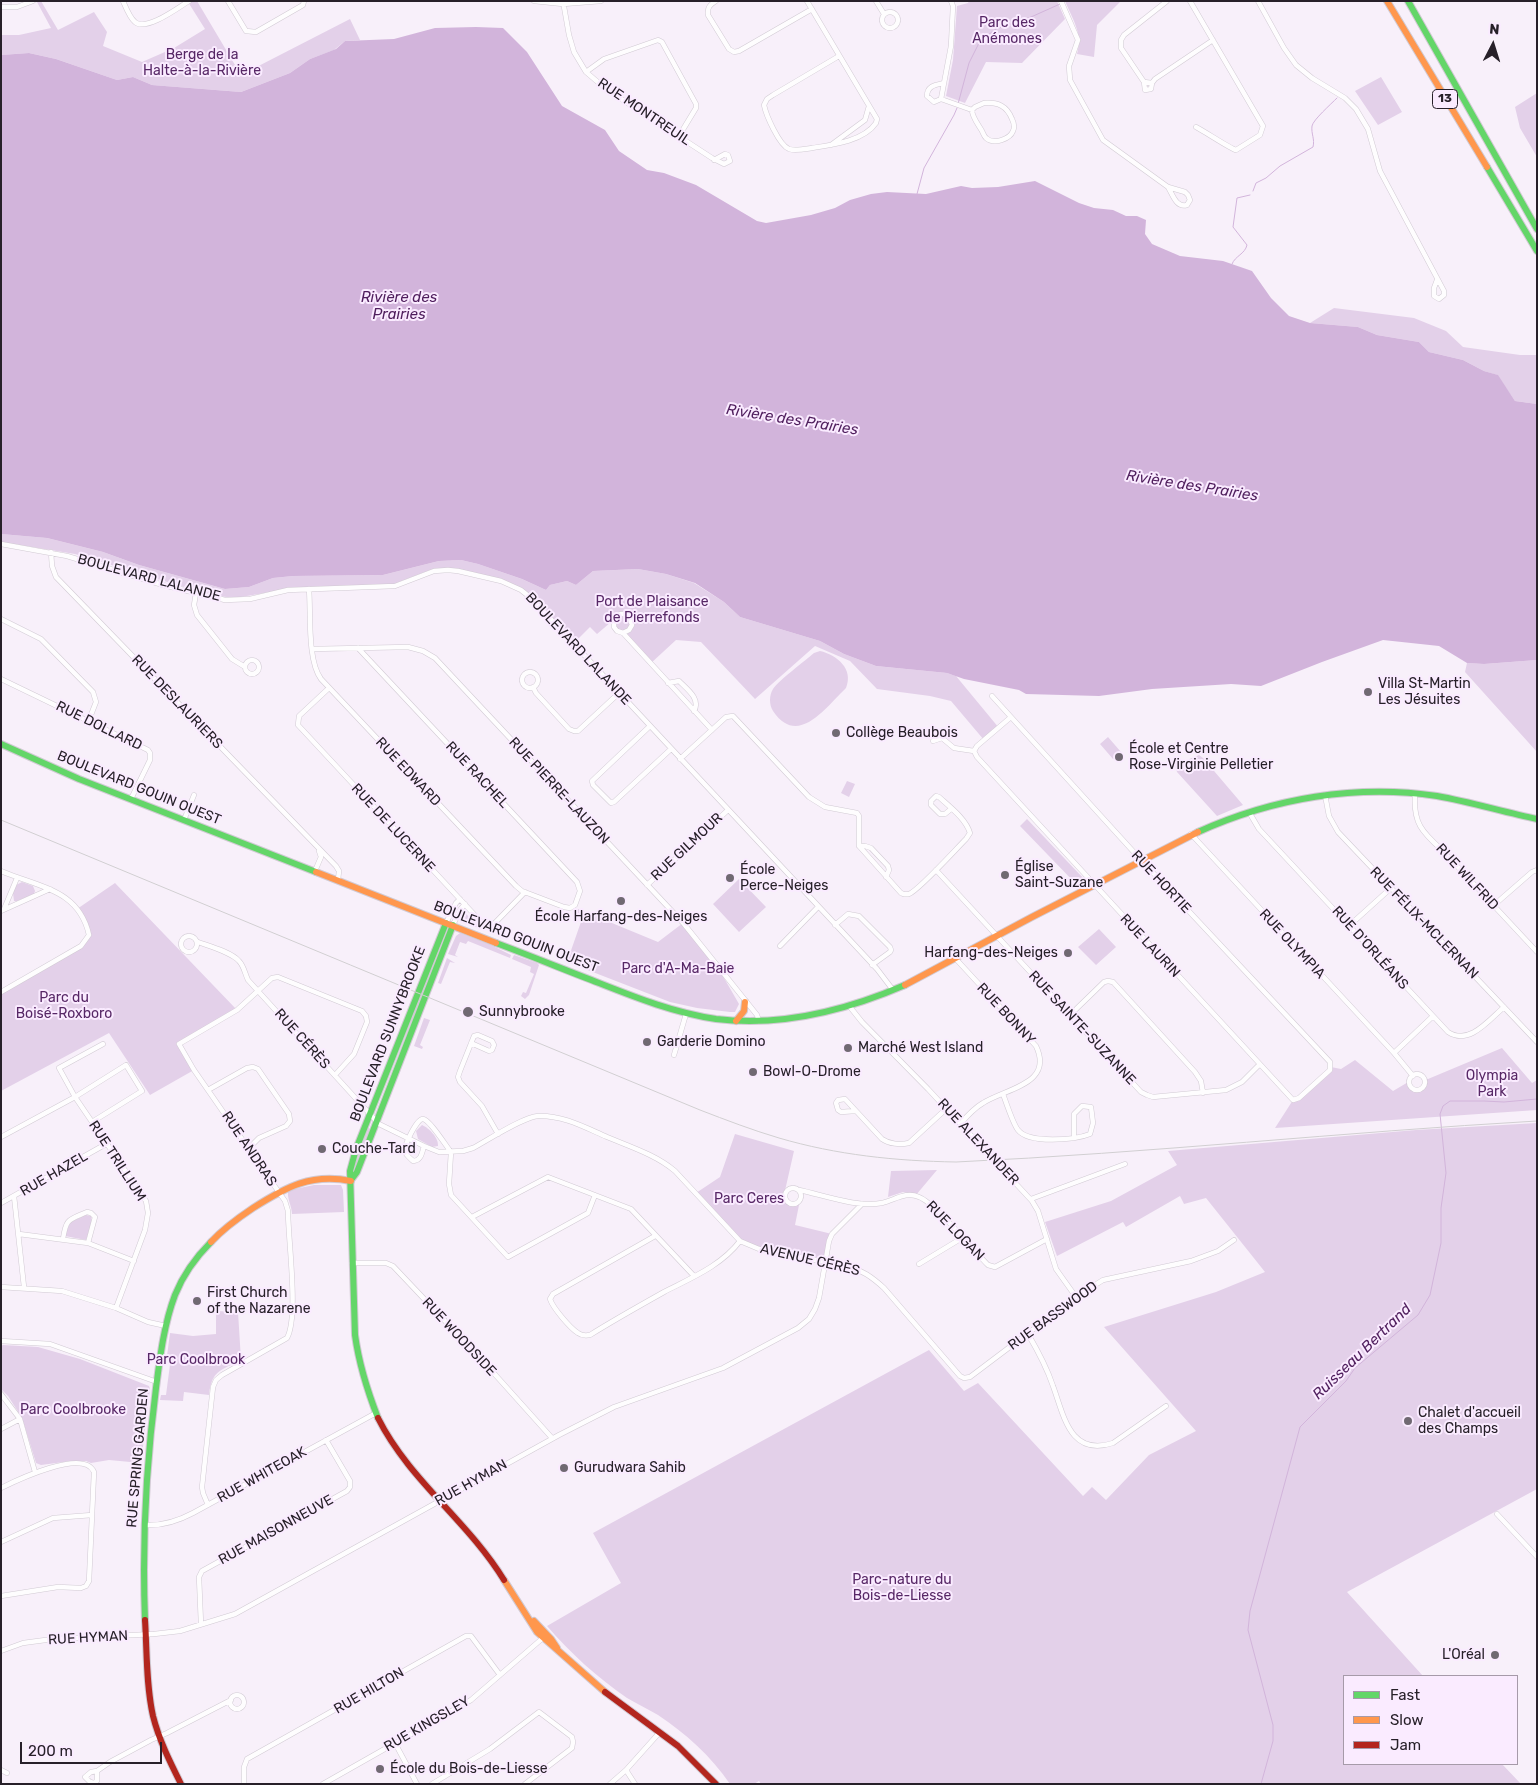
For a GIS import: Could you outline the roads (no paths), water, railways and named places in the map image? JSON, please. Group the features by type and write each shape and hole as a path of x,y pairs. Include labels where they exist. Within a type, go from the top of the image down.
{"main road":[{"name":"13","path":"1387,1 1537,251"},
{"name":"13","path":"1408,1 1537,229"},
{"path":"1415,1 1456,85"},
{"name":"BOULEVARD GOUIN OUEST","path":"1,744 131,799 648,1002 686,1014 736,1021 759,1022 804,1018 850,1007 894,990 1191,834 1249,812 1284,802 1369,792 1415,794 1457,800 1537,819"},
{"name":"BOULEVARD SUNNYBROOKE","path":"446,923 370,1114 350,1171 352,1263 357,1350 364,1381 376,1413 401,1457 476,1539 528,1615 537,1632 545,1636 600,1688 660,1732 716,1784"},
{"name":"BOULEVARD SUNNYBROOKE","path":"351,1181 357,1172 453,926"},
{"path":"736,1021 744,1011 745,1002"},
{"name":"RUE SPRING GARDEN","path":"181,1784 166,1755 159,1736 150,1699 146,1635 144,1525 149,1450 166,1326 173,1302 193,1261 205,1246 230,1222 291,1184 305,1181 341,1179 351,1181"}],"street":[{"path":"1,7 17,7 33,1"},
{"path":"123,1 134,22 139,25 149,24 189,1"},
{"path":"228,1 246,31 256,32 303,5 304,1"},
{"path":"534,1 601,1"},
{"path":"716,1 707,10 708,15 729,49 734,52 739,51 812,9"},
{"path":"807,1 876,119 874,126 862,135 839,145 790,149 783,145 765,112 764,105 767,99 839,56"},
{"path":"876,1 884,14"},
{"path":"941,99 951,40 953,6 951,1"},
{"path":"1061,1 1078,40 1069,66 1070,80 1103,140 1168,187 1185,192 1190,200 1187,206 1178,204 1168,187"},
{"path":"1167,1 1120,40 1122,48 1144,82 1145,90 1151,89 1155,79 1213,40"},
{"path":"1190,1 1263,129 1257,138 1240,149 1233,150 1217,138 1196,127"},
{"path":"1258,1 1284,48 1296,65 1312,78 1345,98 1356,109 1368,129 1380,171 1431,265 1437,280"},
{"name":"RUE MONTREUIL","path":"563,2 574,52 586,72 606,89 714,160"},
{"path":"586,72 604,59 658,40 662,42 696,104 696,108 679,136"},
{"path":"1144,82 1152,83"},
{"path":"944,83 932,86 927,93 929,100 934,102 941,99 972,110"},
{"path":"990,103 1005,107 1014,124 1012,132 1006,139 989,140 976,121 972,110 974,107 990,103"},
{"path":"828,146 865,120 869,106"},
{"name":"BOULEVARD LALANDE","path":"1,544 51,552 225,600 243,600 281,590 395,586 434,571 448,570 501,581 521,590 531,598 894,990"},
{"name":"RUE DESLAURIERS","path":"51,552 52,566 56,577 339,870 338,880"},
{"name":"RUE EDWARD","path":"310,589 312,649 315,669 321,679 513,883 525,892 566,908 572,907"},
{"path":"196,593 194,605 197,615 232,659 245,667"},
{"path":"623,633 629,630 632,625 629,616 624,614 616,617 613,623 617,631 623,633 712,730"},
{"path":"1,619 41,639 93,692 96,702 89,720"},
{"name":"RUE RACHEL","path":"358,648 577,882 580,887 579,894 576,903 572,907"},
{"name":"RUE PIERRE-LAUZON","path":"312,649 413,648 424,651 434,658 684,924 756,1015 759,1022"},
{"name":"RUE DOLLARD","path":"1,679 150,751 150,760 131,799"},
{"path":"668,683 679,681 686,688 696,701 694,711"},
{"path":"533,687 536,693 569,729 574,731 578,731 619,693"},
{"name":"RUE DE LUCERNE","path":"329,688 299,716 298,725 484,925 490,927 525,892"},
{"name":"RUE HORTIE","path":"992,696 1141,860 1330,1062 1331,1067"},
{"path":"680,759 726,717 733,716 808,797 825,807 857,813 859,816 859,846 901,893 909,894 936,870 970,833 968,826 951,809 939,797 936,796 931,801 931,805 940,814 945,814 951,809"},
{"path":"933,741 942,738 954,748 974,751 977,746 1011,717"},
{"path":"650,726 593,779 593,785 603,796 611,803 614,802 671,749"},
{"name":"RUE LAURIN","path":"974,751 977,757 1293,1100 1299,1098 1328,1072 1331,1067"},
{"name":"RUE WILFRID","path":"1415,794 1414,812 1422,830 1537,952"},
{"path":"184,820 194,795"},
{"name":"RUE FÉLIX-MCLERNAN","path":"1325,796 1329,816 1335,828 1537,1042"},
{"name":"RUE GILMOUR","path":"647,885 728,810"},
{"name":"RUE D'ORLÉANS","path":"1249,812 1257,826 1350,925 1432,1017 1454,1037 1461,1037 1475,1032 1504,1007"},
{"name":"RUE OLYMPIA","path":"1191,834 1394,1053 1413,1076"},
{"path":"315,846 321,856 315,871"},
{"path":"859,846 871,848 888,866 889,870 886,877"},
{"name":"RUE SAINTE-SUZANNE","path":"936,870 1141,1092 1153,1096 1226,1090 1249,1076 1259,1065"},
{"path":"1493,906 1532,872 1537,870"},
{"path":"1,871 61,894 77,909 89,935 80,946 1,992"},
{"path":"3,910 17,878"},
{"path":"1350,925 1391,888"},
{"path":"3,910 50,889"},
{"name":"BOULEVARD SUNNYBROOKE","path":"446,923 460,899"},
{"name":"BOULEVARD SUNNYBROOKE","path":"453,926 460,910 465,904"},
{"path":"780,946 818,907"},
{"path":"835,925 848,914 859,916 890,947 890,952 872,965"},
{"name":"RUE CÉRÈS","path":"198,942 235,957 242,965 248,980 376,1121 424,1146 439,1152 450,1152"},
{"name":"RUE BONNY","path":"955,958 1036,1046 1040,1053 1041,1063 1039,1071 1033,1079 984,1102 960,1124"},
{"name":"RUE ANDRAS","path":"208,1505 202,1487 213,1387 216,1380 225,1372 287,1338 291,1331 292,1302 288,1212 286,1204 278,1191 194,1070 179,1044 226,1017 259,991 272,978 278,977 362,1011 366,1016 367,1022 354,1054 335,1075"},
{"path":"1070,1015 1104,982 1113,982 1195,1072 1201,1081 1203,1093"},
{"name":"RUE ALEXANDER","path":"850,1007 862,1022 1031,1199 1038,1211 1056,1269 1076,1297"},
{"path":"674,1055 686,1014"},
{"path":"1394,1053 1432,1017"},
{"path":"471,1043 489,1051 492,1050 494,1045 492,1041 474,1036 471,1043 458,1077 460,1082 482,1106 498,1134"},
{"name":"RUE TRILLIUM","path":"103,1044 59,1068 75,1097 146,1202 147,1222 116,1308"},
{"path":"1,1137 75,1097 126,1065 142,1091 92,1122"},
{"path":"208,1090 247,1068 253,1067 258,1069 289,1114 290,1121 286,1126 259,1138 249,1148"},
{"path":"1003,1094 1018,1130 1028,1137 1038,1140 1074,1137 1086,1136 1092,1131 1092,1109 1088,1106 1082,1106 1074,1114 1074,1137"},
{"path":"855,1111 887,1142 904,1144 909,1143 946,1108"},
{"name":"AVENUE CÉRÈS","path":"450,1152 473,1148 530,1118 546,1117 564,1120 637,1149 665,1162 676,1171 740,1241 759,1249 824,1261 860,1270 872,1276 960,1376 964,1378"},
{"path":"424,1146 420,1158 416,1161 413,1161 404,1149 419,1120 424,1120 450,1152 449,1190 451,1195 508,1257 588,1213 596,1195"},
{"name":"RUE HAZEL","path":"1,1204 106,1144"},
{"path":"1031,1199 1125,1164"},
{"path":"472,1217 548,1177 631,1209 694,1276"},
{"name":"RUE LOGAN","path":"798,1190 862,1204 882,1203 910,1194 919,1197 933,1206 988,1265 995,1268 1048,1239"},
{"path":"14,1196 24,1288"},
{"name":"RUE HYMAN","path":"1,1651 24,1643 53,1639 146,1635 180,1631 235,1614 552,1438 614,1407 723,1368 798,1328 808,1319 815,1309 819,1298 828,1242 832,1234 862,1204"},
{"path":"63,1238 65,1225 68,1221 87,1212 95,1217 88,1243"},
{"path":"19,1234 63,1238 88,1243 134,1261"},
{"path":"655,1236 553,1294 550,1299 552,1306 578,1334 590,1335 723,1260 740,1241"},
{"path":"919,1264 962,1238"},
{"name":"RUE BASSWOOD","path":"964,1378 970,1377 1076,1297 1103,1280 1191,1261 1218,1251 1234,1240"},
{"name":"RUE WOODSIDE","path":"352,1263 386,1263 393,1266 552,1438"},
{"path":"1,1287 62,1291 116,1308 135,1318 166,1326"},
{"path":"1028,1334 1046,1369 1070,1430 1086,1444 1104,1446 1113,1443 1166,1406"},
{"path":"1,1341 50,1344 157,1382"},
{"path":"1,1394 20,1420 35,1472"},
{"name":"RUE WHITEOAK","path":"144,1525 171,1522 208,1505 376,1413"},
{"path":"1,1429 20,1420"},
{"name":"RUE MAISONNEUVE","path":"201,1624 198,1577 202,1571 347,1491 350,1487 350,1482 326,1440"},
{"path":"1,1488 35,1472 61,1465 87,1464 92,1466 94,1472 89,1581 86,1586 81,1588 33,1590 1,1595"},
{"path":"1497,1514 1537,1557"},
{"path":"1,1542 53,1518 92,1515"},
{"name":"RUE HILTON","path":"244,1784 244,1767 247,1759 466,1636 471,1636 500,1675"},
{"name":"RUE KINGSLEY","path":"323,1784 470,1700 545,1636"},
{"path":"97,1772 110,1762 231,1700"},
{"path":"432,1784 490,1749 539,1712 572,1736 574,1742 572,1748 525,1784"},
{"path":"610,1784 626,1770 660,1732"},
{"path":"395,1743 417,1784"},
{"path":"1,1770 7,1773"},
{"path":"626,1770 635,1784"}],"water":[{"name":"Rivière des Prairies","path":"435,28 503,28 527,52 562,106 605,130 619,151 647,170 664,173 696,185 757,221 766,223 811,215 871,194 887,192 926,194 961,186 972,188 998,187 1035,181 1079,203 1094,208 1113,210 1126,216 1137,216 1146,220 1145,234 1152,244 1180,256 1223,261 1252,271 1271,298 1289,316 1310,323 1358,327 1377,335 1419,342 1429,352 1463,360 1484,371 1498,375 1515,401 1537,404 1537,660 1484,664 1467,663 1439,646 1383,640 1261,686 1231,684 1152,689 1099,696 1026,694 1019,690 964,679 947,673 876,666 844,654 820,641 740,617 724,602 695,583 666,574 638,569 593,571 576,585 567,581 550,585 546,590 522,579 478,564 461,560 439,561 383,575 293,576 273,578 249,587 225,589 139,565 103,552 47,538 1,534 1,55 29,53 56,59 117,80 133,77 152,85 241,92 290,73 310,59 336,49 345,41 394,39"}],"waterway":[{"path":"958,104 969,63 980,41 996,29 1031,17 1060,4"},
{"path":"1253,191 1256,183 1266,178 1280,166 1313,147 1313,123 1337,98"},
{"path":"917,194 924,168 957,108"},
{"path":"1232,264 1247,245 1233,227 1237,198 1250,195"},
{"name":"Ruisseau Bertrand","path":"1261,1784 1273,1741 1273,1725 1248,1630 1250,1611 1300,1427 1346,1381 1355,1368 1418,1315 1430,1295 1441,1243 1441,1208 1446,1173 1440,1114 1443,1106 1450,1101 1504,1102 1537,1099"}],"tram line":[{"path":"1,820 700,1110 769,1135 823,1149 867,1156 956,1162 1537,1121"}],"place":[{"name":"Villa St-Martin Les Jésuites","path":"1368,692"},
{"name":"Collège Beaubois","path":"836,733"},
{"name":"École et Centre Rose-Virginie Pelletier","path":"1119,757"},
{"name":"Église Saint-Suzane","path":"1005,875"},
{"name":"École Perce-Neiges","path":"730,878"},
{"name":"École Harfang-des-Neiges","path":"621,901"},
{"name":"Harfang-des-Neiges","path":"1068,953"},
{"name":"Sunnybrooke","path":"468,1012"},
{"name":"Garderie Domino","path":"647,1042"},
{"name":"Marché West Island","path":"848,1048"},
{"name":"Bowl-O-Drome","path":"753,1072"},
{"name":"Couche-Tard","path":"322,1149"},
{"name":"First Church of the Nazarene","path":"197,1301"},
{"name":"Chalet d'accueil des Champs","path":"1408,1421"},
{"name":"Gurudwara Sahib","path":"564,1468"},
{"name":"L'Oréal","path":"1495,1655"},
{"name":"École du Bois-de-Liesse","path":"380,1769"}],"park label":[{"name":"Parc des Anémones","path":"1007,32"},
{"name":"Berge de la Halte-à-la-Rivière","path":"202,64"},
{"name":"Port de Plaisance de Pierrefonds","path":"652,610"},
{"name":"Parc d'A-Ma-Baie","path":"678,969"},
{"name":"Parc du Boisé-Roxboro","path":"64,1006"},
{"name":"Olympia Park","path":"1492,1084"},
{"name":"Parc Ceres","path":"749,1199"},
{"name":"Parc Coolbrook","path":"196,1360"},
{"name":"Parc Coolbrooke","path":"73,1410"},
{"name":"Parc-nature du Bois-de-Liesse","path":"902,1588"}]}
